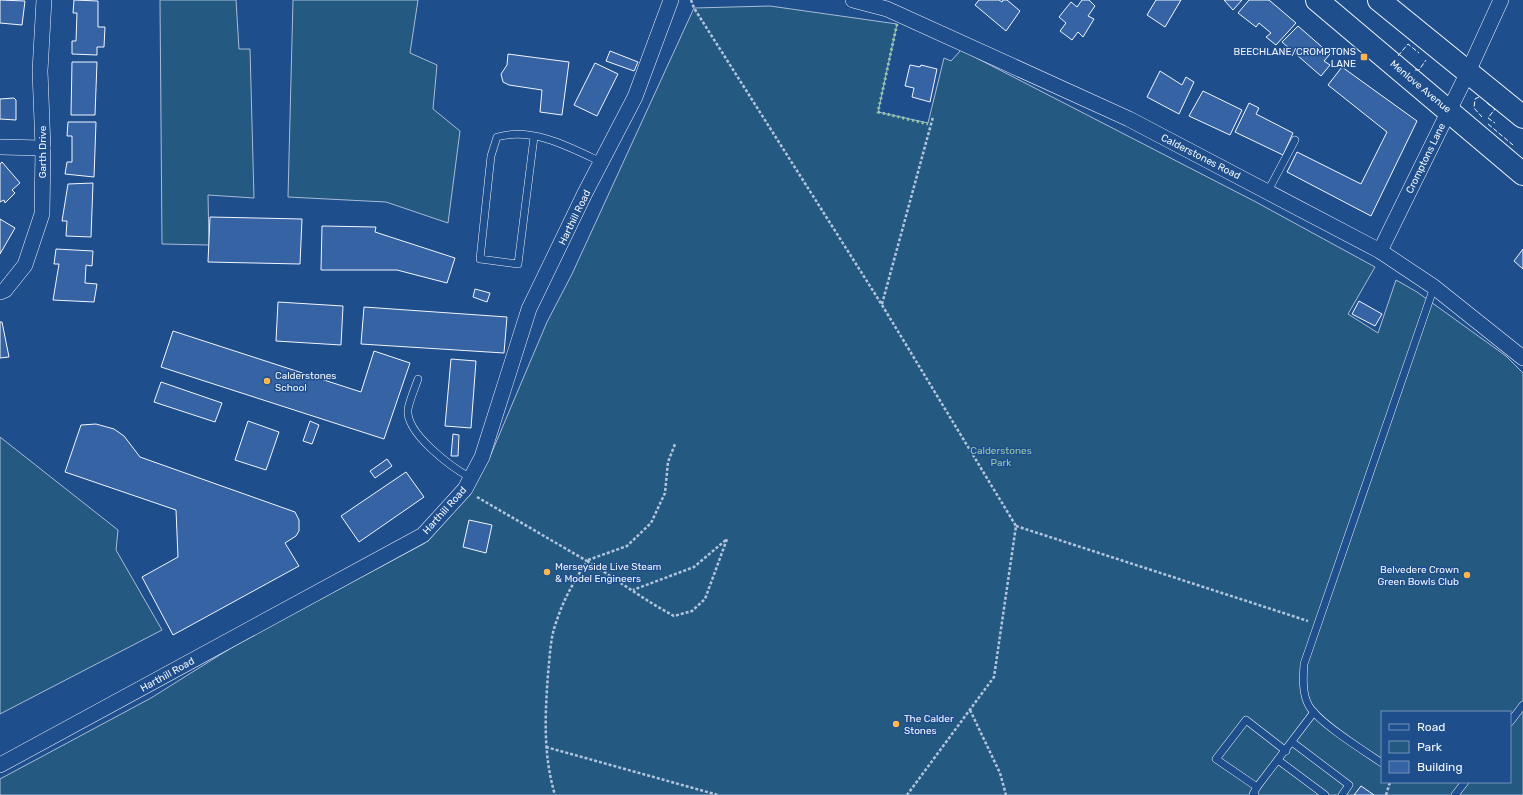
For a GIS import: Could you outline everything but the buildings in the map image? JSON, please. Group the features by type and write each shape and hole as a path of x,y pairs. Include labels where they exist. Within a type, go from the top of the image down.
{"highway":[{"name":"Menlove Avenue","path":"1317,0 1448,109 1523,174"},
{"path":"1379,0 1523,117"}],"street":[{"name":"Garth Drive","path":"0,292 5,290 25,265 42,214 43,148 40,71 44,0"},
{"name":"Harthill Road","path":"0,765 423,535 468,483 482,457 529,308 601,162 635,97 671,0"},
{"name":"Calderstones Road","path":"853,0 887,9 1129,119 1268,191 1380,251 1434,287 1523,358"},
{"name":"Cromptons Lane","path":"1380,251 1448,109 1468,72 1500,0"},
{"path":"0,147 43,148"}],"lane":[{"path":"534,137 518,264 480,259 491,156 497,137 510,133 534,137 557,141 601,162"},
{"path":"1268,191 1295,140"},
{"path":"1381,762 1327,724 1309,706 1303,684 1304,664 1434,287"},
{"path":"418,379 408,409 410,424 437,454 468,483"},
{"path":"1511,721 1523,705"},
{"path":"1255,795 1253,794 1257,787 1286,751 1314,712"},
{"path":"1257,787 1216,759 1246,720 1286,751"},
{"path":"1292,742 1349,785 1342,795"},
{"path":"1278,760 1325,795"},
{"path":"1456,795 1464,783"}],"path":[{"path":"691,0 694,8 882,305 1016,526 994,677 907,795"},
{"path":"882,305 933,117"},
{"path":"555,795 549,776 546,747 546,707 551,645 556,621 569,590 587,561 627,546 651,523 664,493 668,462 675,444"},
{"path":"468,483 469,492 587,561 633,590 653,605 674,616 692,611 705,600 727,539 694,567 633,590"},
{"path":"1016,526 1319,624"},
{"path":"970,710 1000,773 1006,795"},
{"path":"546,747 718,795"},
{"path":"1386,795 1390,783"}],"green space":[{"path":"160,0 236,0 239,49 250,49 254,198 208,195 209,245 162,244"},
{"path":"293,0 418,0 410,53 437,65 433,109 460,131 448,223 386,202 288,197"},
{"name":"Calderstones Park","path":"770,6 897,24 878,112 928,123 944,58 951,61 961,50 1254,201 1375,267 1348,314 1378,333 1396,280 1417,292 1506,356 1523,373 1523,795 0,795 0,779 151,698 242,641 425,543 469,492 489,459 547,322 572,274 694,8"},
{"path":"0,437 118,530 116,550 162,630 0,714"}],"hedge":[{"path":"897,24 878,112 928,124"}],"fence":[{"path":"1398,56 1408,44 1419,53"},
{"path":"1415,70 1419,70 1426,60"},
{"path":"1479,97 1475,99 1474,108 1482,117"},
{"path":"1487,103 1495,109 1488,118 1495,123"},
{"path":"1488,124 1513,145"}],"place":[{"name":"BEECHLANE/CROMPTONS LANE","path":"1364,57"},
{"name":"Calderstones School","path":"267,381"},
{"name":"Merseyside Live Steam & Model Engineers","path":"547,572"},
{"name":"Belvedere Crown Green Bowls Club","path":"1467,575"},
{"name":"The Calder Stones","path":"896,724"}]}
